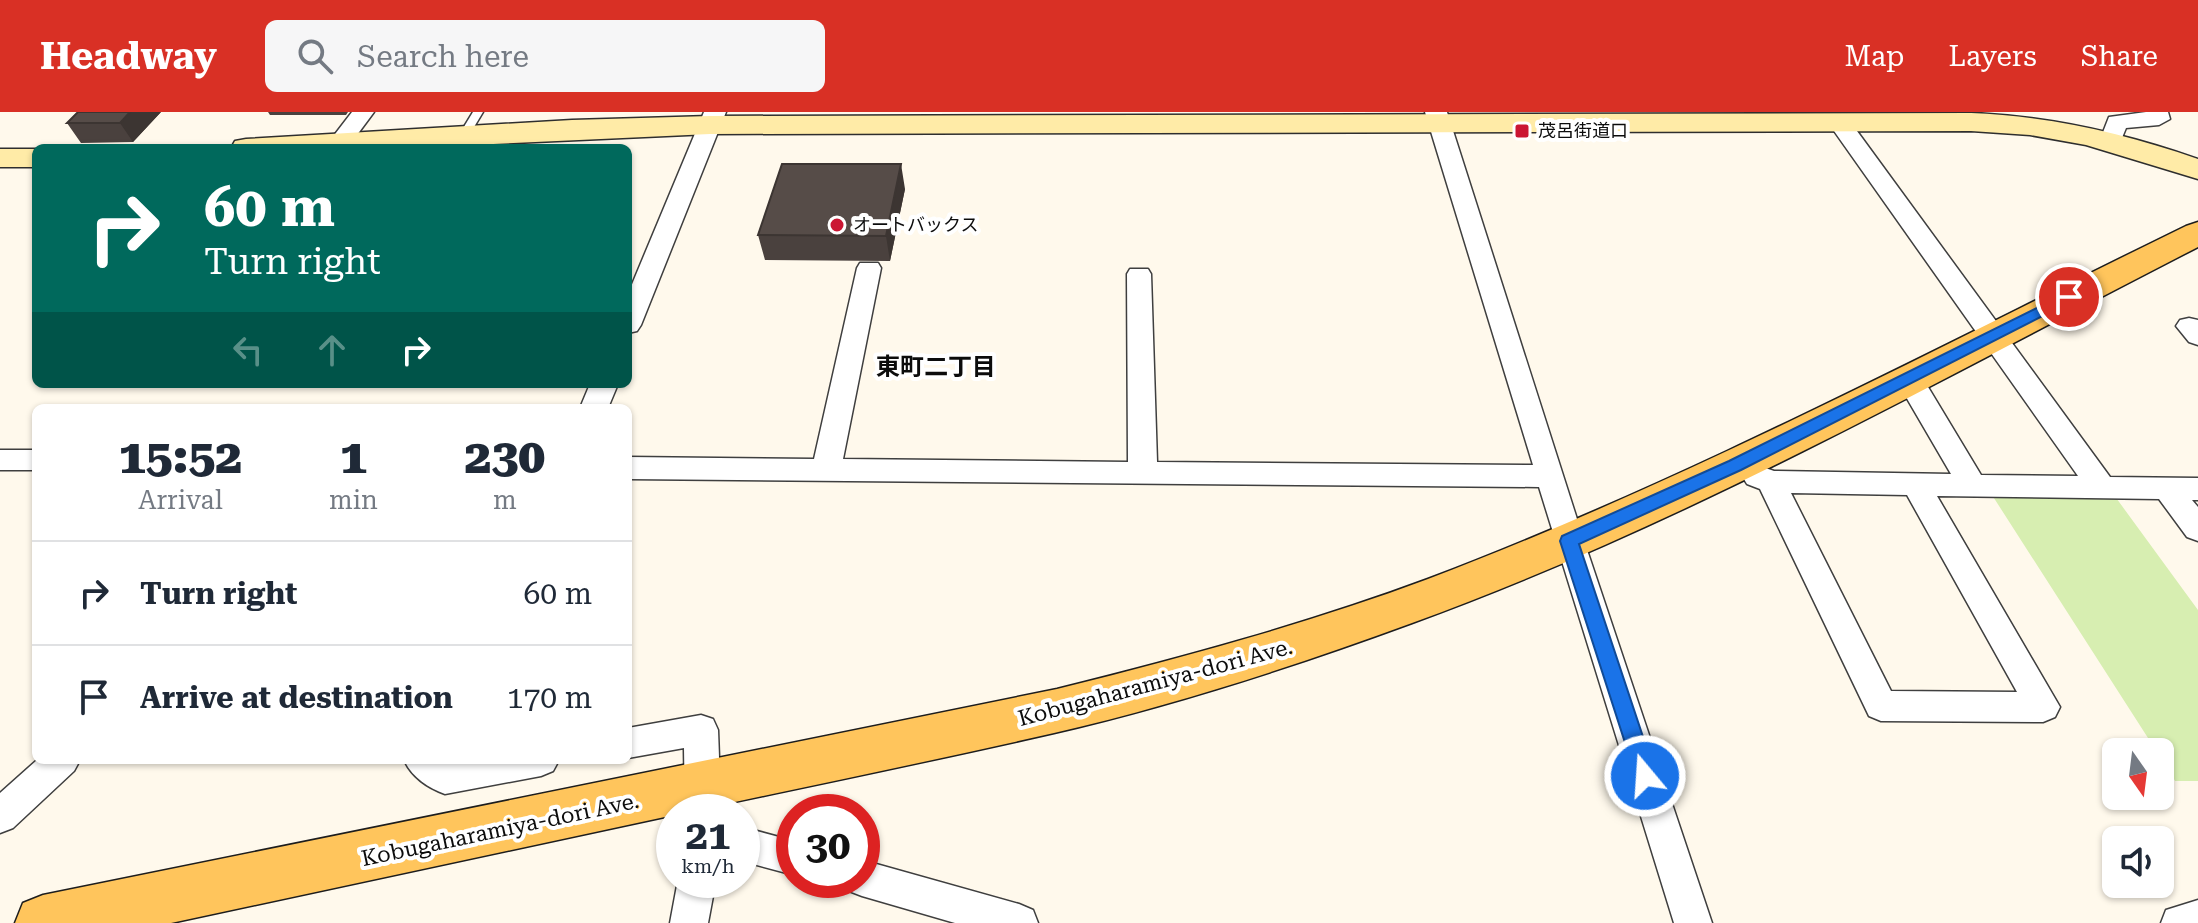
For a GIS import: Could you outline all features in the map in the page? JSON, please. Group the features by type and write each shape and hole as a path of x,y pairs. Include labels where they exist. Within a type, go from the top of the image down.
{"main road":[{"name":"Kobugaharamiya-dori Ave.","path":"726,794 1206,672 1444,592 1569,541 1753,474 1909,378 2198,233"},
{"name":"Kobugaharamiya-dori Ave.","path":"43,923 656,809"}],"street":[{"path":"340,142 363,112"},
{"path":"2111,140 2117,122 2159,119 2157,112"},
{"path":"309,144 471,124 712,118 1438,117 1838,121 1883,117 2041,125 2111,140 2198,170"},
{"path":"1438,117 1569,541 1693,923"},
{"path":"632,315 712,118"},
{"path":"1838,121 2101,486"},
{"path":"0,158 32,158"},
{"path":"826,470 869,268"},
{"path":"1139,274 1143,472"},
{"path":"1909,378 1971,483"},
{"path":"0,460 32,460"},
{"path":"632,468 1551,476"},
{"path":"1753,474 1881,706 2043,707 1915,484"},
{"path":"1753,474 1915,484 2198,489"},
{"path":"2167,488 2198,529"},
{"path":"632,742 701,730 702,794"},
{"path":"0,816 58,764"},
{"path":"440,766 474,764"},
{"path":"880,887 924,910 1019,923"},
{"path":"689,923 694,898"},
{"path":"2180,923 2198,919"}],"green space":[{"path":"1992,495 2114,495 2198,610 2198,781 2175,781 2174,738 2148,738"}],"building":[{"path":"78,112 130,112 120,123 67,123"},
{"path":"782,164 901,164 886,236 758,235"}],"place":[{"name":"茂呂街道口","path":"1522,131"},
{"name":"オートバックス","path":"837,225"}],"district":[{"name":"東町二丁目","path":"936,367"}],"route":[{"path":"1645,776 1569,541 1735,465 2069,297"}]}
